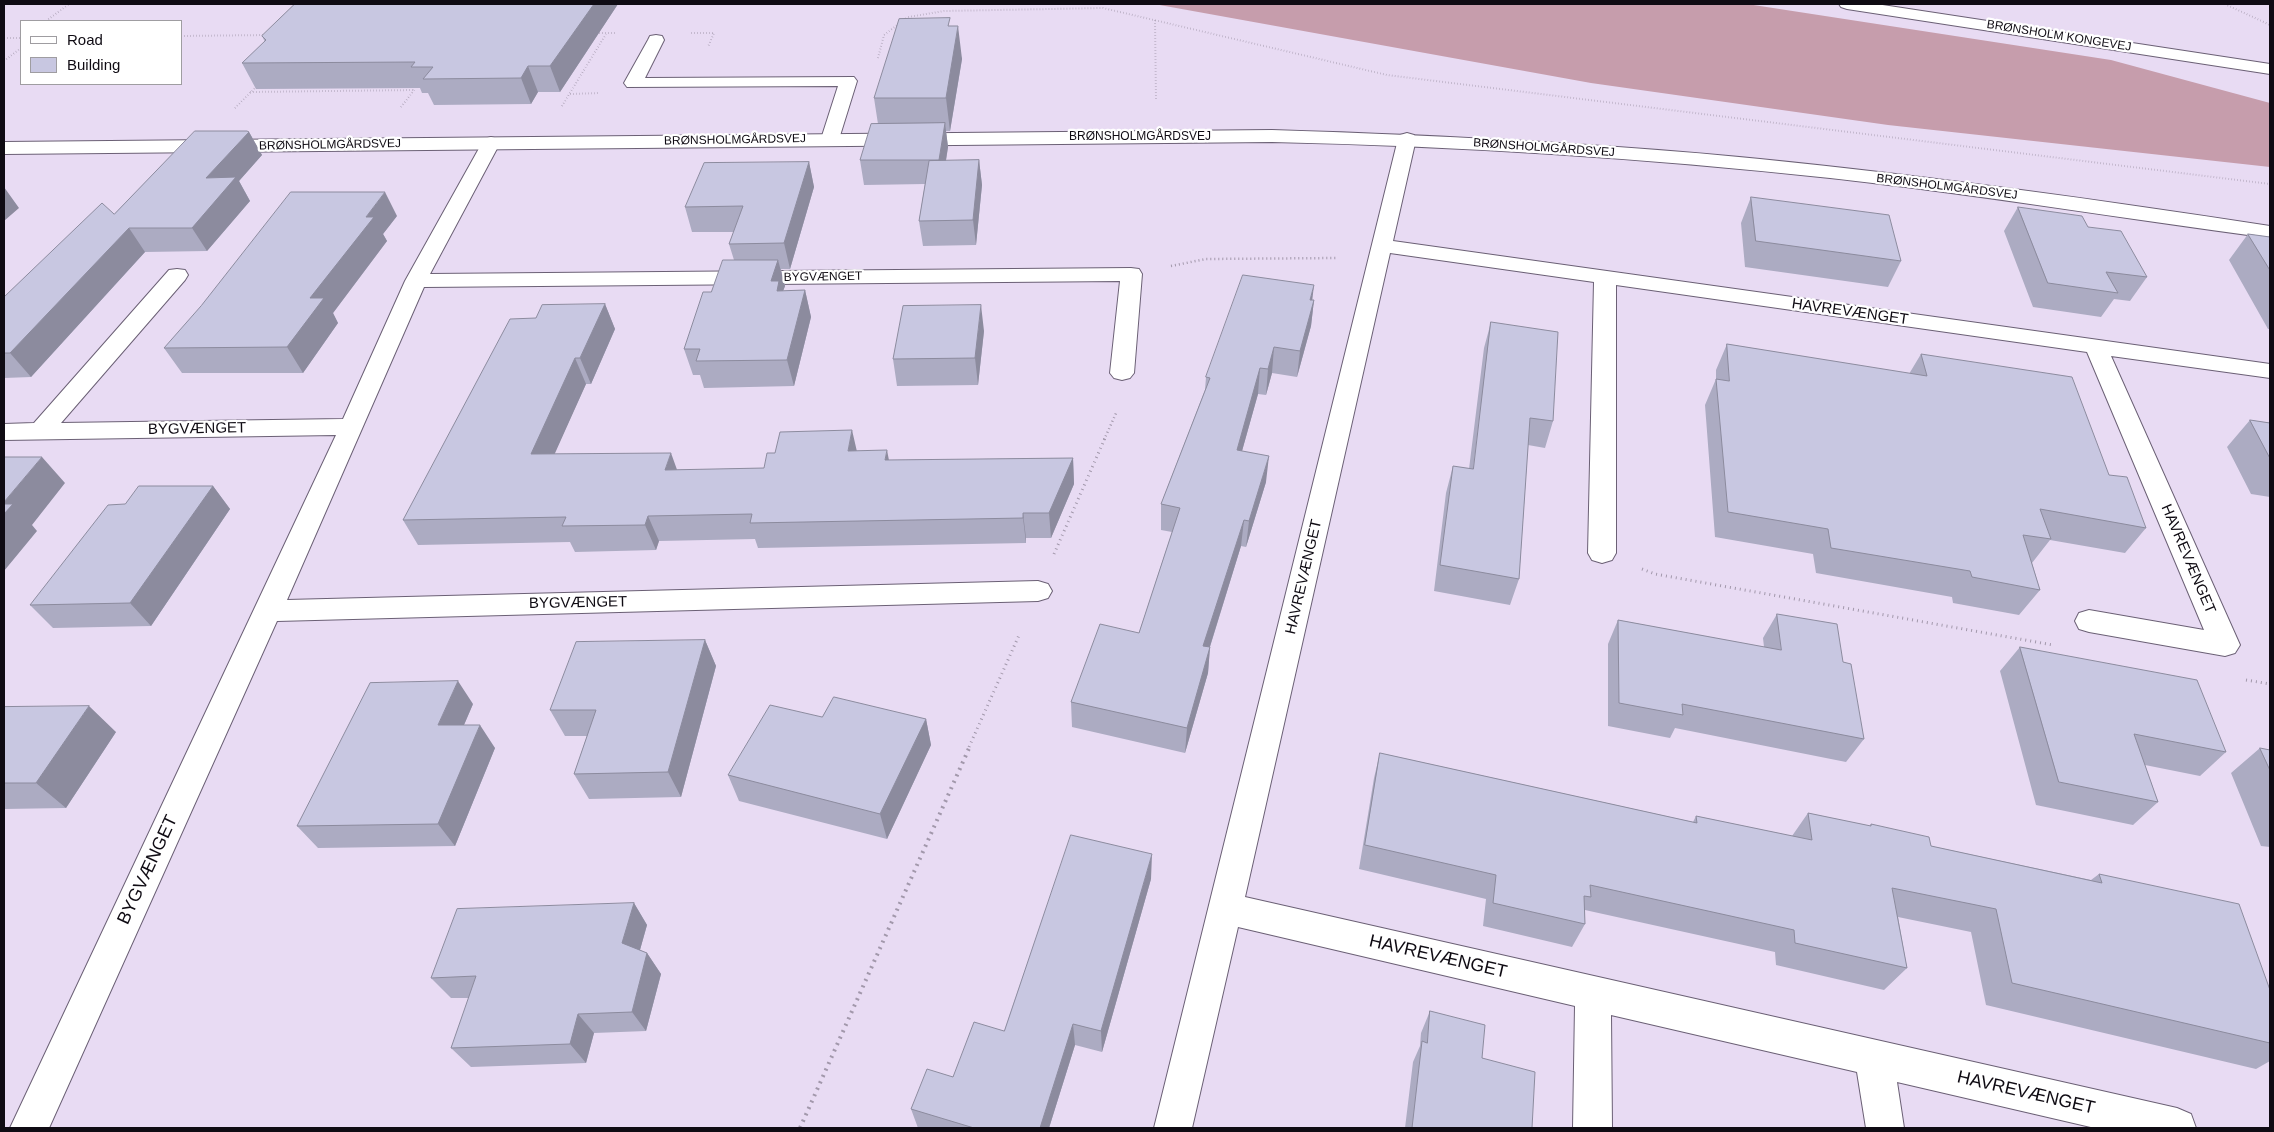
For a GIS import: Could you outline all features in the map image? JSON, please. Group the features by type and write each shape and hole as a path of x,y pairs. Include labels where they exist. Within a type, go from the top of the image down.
{"street":[{"name":"BRØNSHOLM KONGEVEJ","path":"1847,4 2270,69"},
{"path":"656,40 633,83 848,81 830,139"},
{"name":"BRØNSHOLMGÅRDSVEJ","path":"4,148 1272,136 1407,139 1684,158 1871,177 2145,212 2270,232"},
{"name":"HAVREVÆNGET","path":"1173,1128 1407,139"},
{"name":"BYGVÆNGET","path":"29,1128 352,428 416,281 490,143"},
{"name":"HAVREVÆNGET","path":"1381,252 1605,278 2270,371"},
{"path":"1122,373 1131,274"},
{"name":"BYGVÆNGET","path":"416,281 1131,274"},
{"path":"41,431 177,275"},
{"path":"1602,553 1605,278"},
{"name":"HAVREVÆNGET","path":"2089,621 2225,645 2096,347"},
{"name":"BYGVÆNGET","path":"4,432 352,428"},
{"name":"BYGVÆNGET","path":"267,611 1038,591"},
{"name":"HAVREVÆNGET","path":"1225,908 2177,1128"},
{"path":"1592,1128 1593,993"},
{"path":"1874,1058 1885,1128"}],"path":[{"path":"47,20 69,4"},
{"path":"2225,4 2270,25"},
{"path":"877,60 884,35 908,17 944,11 1102,8 1387,75 2270,184"},
{"path":"1155,20 1156,102"},
{"path":"588,33 624,33"},
{"path":"562,106 606,33"},
{"path":"687,33 714,33 706,52"},
{"path":"182,36 274,35"},
{"path":"4,38 20,38"},
{"path":"4,61 20,49"},
{"path":"410,108 400,108 420,82"},
{"path":"243,109 233,109 257,86"},
{"path":"250,92 414,90"},
{"path":"1131,274 1206,260 1381,252"},
{"path":"800,1128 1125,392 1122,373"},
{"path":"1602,553 1655,574 2061,647"},
{"path":"2236,678 2270,684"}],"shaded area":[{"path":"1154,4 1747,4 2111,60 2270,103 2270,167 1888,125 1591,83"}],"building":[{"path":"295,4 594,4 550,66 528,66 521,78 423,79 433,67 411,67 415,62 242,63 266,40 262,36"},
{"path":"950,18 948,26 958,26 946,98 874,98 899,19"},
{"path":"945,123 939,160 860,160 871,124"},
{"path":"195,131 249,132 206,178 236,177 192,228 129,228 10,353 4,353 4,297 102,203 114,214"},
{"path":"979,160 973,220 919,221 929,161"},
{"path":"809,162 784,243 729,244 743,206 685,207 704,163"},
{"path":"291,192 385,192 366,217 374,217 310,298 324,298 287,347 164,348 201,306"},
{"path":"1751,197 1889,215 1901,261 1756,241"},
{"path":"2018,207 2082,216 2088,227 2121,231 2147,277 2106,272 2118,293 2048,283"},
{"path":"2248,234 2270,237 2270,270"},
{"path":"723,260 778,260 771,281 779,281 777,291 805,290 787,360 696,361 700,349 684,349 703,292 711,292"},
{"path":"1243,275 1314,285 1310,300 1314,300 1300,351 1274,347 1268,369 1260,368 1237,450 1269,456 1249,521 1244,520 1203,646 1210,647 1187,728 1071,702 1100,624 1139,633 1180,508 1161,504 1210,378 1206,377"},
{"path":"605,304 580,358 575,358 531,454 671,453 665,470 764,468 767,453 775,453 780,432 852,430 848,451 887,450 885,460 1073,458 1049,513 1023,513 1023,518 750,523 752,514 648,516 645,525 562,526 566,517 403,520 510,319 536,318 542,305"},
{"path":"981,305 975,358 893,359 903,306"},
{"path":"1491,322 1558,332 1553,421 1530,418 1519,579 1440,565 1453,466 1473,469"},
{"path":"1727,344 1927,376 1921,354 2072,377 2109,475 2127,477 2146,528 2040,509 2051,539 2023,535 2040,590 1972,577 1970,571 1831,548 1828,529 1728,512 1716,379 1729,381"},
{"path":"2250,420 2270,423 2270,458"},
{"path":"4,457 42,457 4,502"},
{"path":"139,486 213,486 130,603 30,605 108,505 125,504"},
{"path":"4,504 13,504 4,514"},
{"path":"1777,614 1837,624 1843,662 1851,664 1864,739 1682,704 1683,715 1619,703 1618,620 1781,650"},
{"path":"705,640 668,772 574,774 596,710 550,710 576,642"},
{"path":"2020,647 2197,680 2226,752 2134,734 2158,802 2059,782"},
{"path":"458,681 438,725 480,725 438,824 297,826 370,683"},
{"path":"834,697 926,719 880,814 728,775 770,705 822,717"},
{"path":"89,706 36,783 4,783 4,707"},
{"path":"2260,748 2270,750 2270,770"},
{"path":"1380,753 1697,823 1696,816 1812,840 1808,813 1871,826 1871,824 1929,837 1931,846 2102,883 2099,874 2239,904 2270,990 2270,1043 2012,983 1996,909 1892,888 1907,968 1795,943 1794,930 1590,885 1591,897 1584,896 1585,924 1493,903 1496,875 1365,845"},
{"path":"1071,835 1152,854 1101,1031 1073,1024 1040,1128 974,1128 911,1109 927,1069 953,1077 974,1022 1004,1031"},
{"path":"634,903 622,943 647,953 632,1012 578,1014 570,1044 451,1048 476,976 431,978 457,909"},
{"path":"1430,1011 1485,1025 1482,1058 1535,1072 1532,1128 1412,1128 1422,1041 1427,1043"}]}
